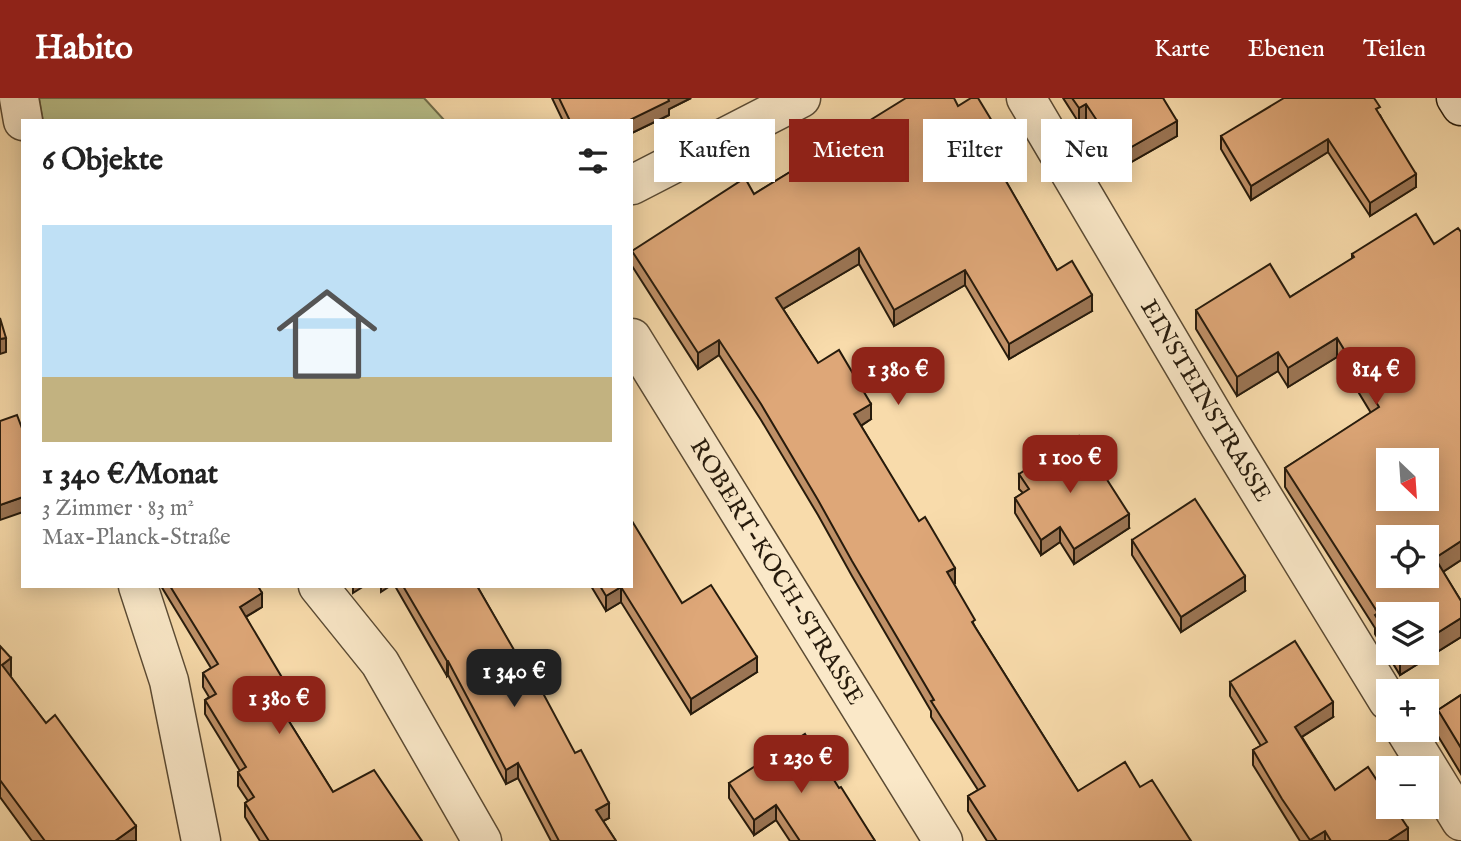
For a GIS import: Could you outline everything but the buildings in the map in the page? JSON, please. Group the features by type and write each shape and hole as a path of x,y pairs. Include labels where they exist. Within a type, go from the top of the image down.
{"street":[{"path":"19,98 23,119"},
{"path":"633,184 801,98"},
{"name":"EINSTEINSTRASSE","path":"1026,98 1219,425 1376,681"},
{"path":"1456,98 1461,106"},
{"name":"ROBERT-KOCH-STRASSE","path":"633,340 943,841"},
{"path":"139,588 169,681 201,841"},
{"path":"320,588 380,663 482,841"},
{"path":"1412,742 1461,821"}],"green space":[{"path":"39,98 424,98 443,119 43,119"}]}
